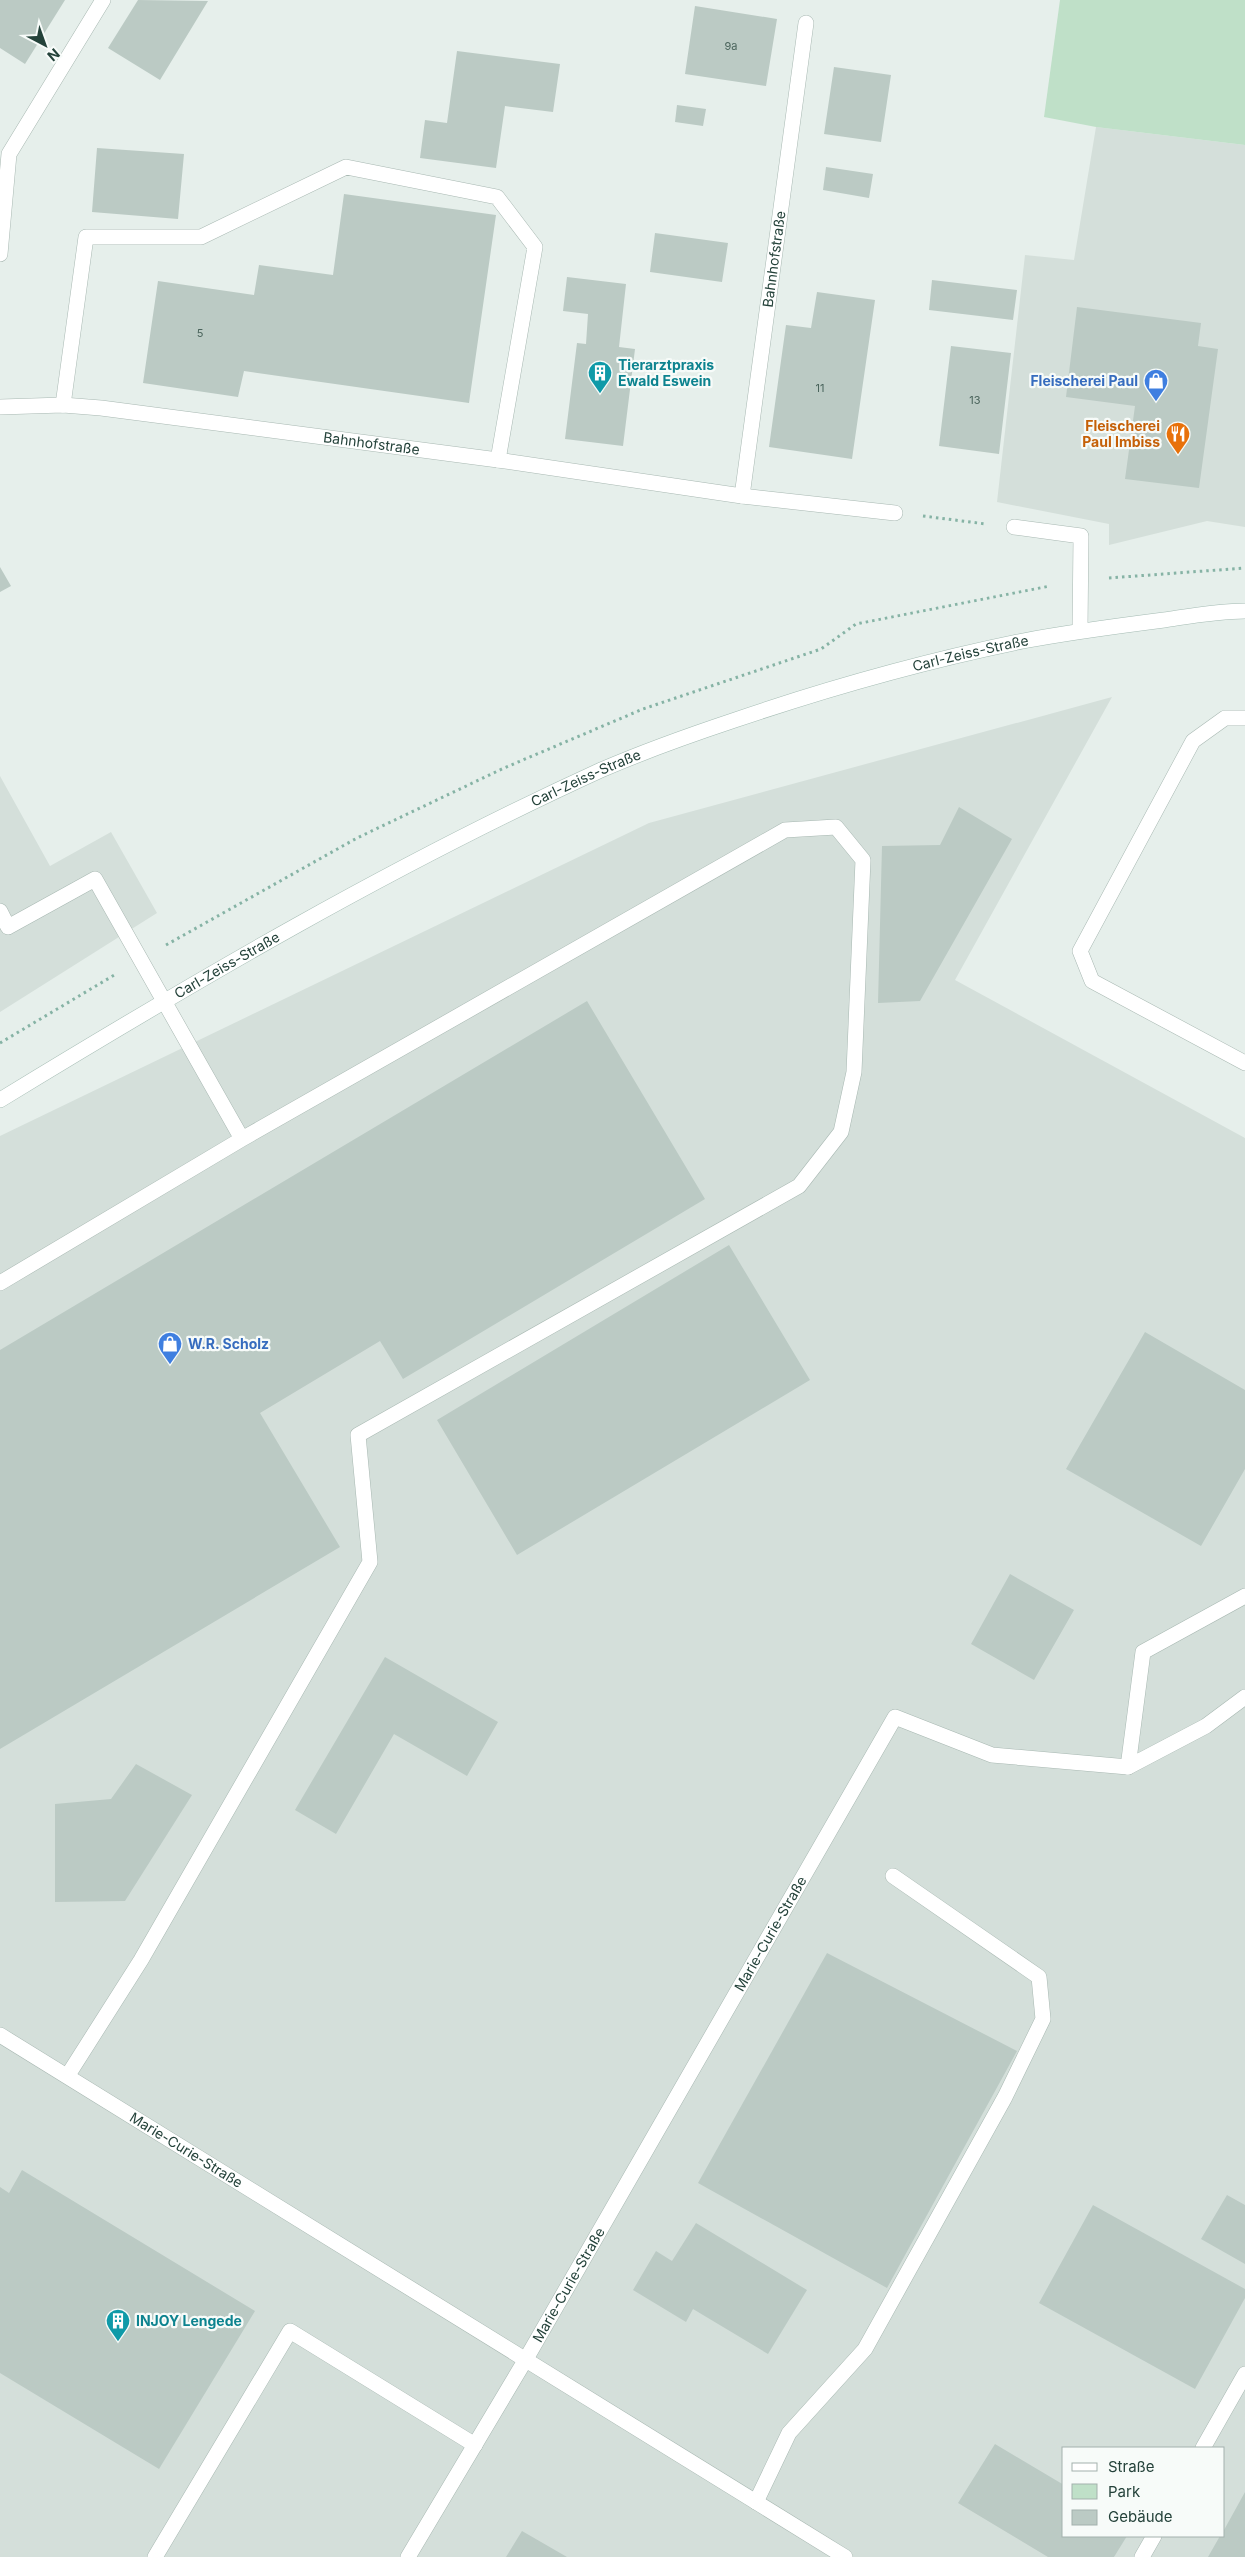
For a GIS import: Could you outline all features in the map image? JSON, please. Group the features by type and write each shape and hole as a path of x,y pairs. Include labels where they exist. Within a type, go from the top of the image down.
{"street":[{"path":"0,254 9,154 103,0"},
{"name":"Bahnhofstraße","path":"742,496 806,23"},
{"path":"63,405 86,237 201,237 346,167 497,197 535,247 498,460"},
{"name":"Bahnhofstraße","path":"0,407 63,405 101,408 498,460 742,496 895,513"},
{"path":"1014,527 1081,536 1080,630"},
{"name":"Carl-Zeiss-Straße","path":"0,1100 163,1000 325,910 466,836 603,769 766,709 890,672 981,650 1080,630 1238,611"},
{"path":"1245,718 1225,718 1193,741 1080,950 1092,981 1245,1063"},
{"path":"0,1283 242,1140 785,830 836,827 862,860 854,1072 842,1132 799,1186 358,1435 370,1562 141,1960 68,2076"},
{"path":"0,911 8,926 95,879 242,1140"},
{"path":"1128,1767 1143,1652 1245,1596"},
{"path":"1128,1767 1206,1726 1245,1697"},
{"name":"Marie-Curie-Straße","path":"408,2557 526,2359 895,1717 992,1755 1128,1767"},
{"path":"756,2502 789,2433 865,2348 1005,2097 1043,2019 1038,1977 893,1876"},
{"name":"Marie-Curie-Straße","path":"0,2035 845,2557"},
{"path":"156,2557 290,2331 475,2445"},
{"path":"1204,2447 1245,2374"},
{"path":"1142,2557 1153,2537"}],"path":[{"path":"895,513 1014,527"},
{"path":"1082,580 1245,568"}],"shaded area":[{"path":"1096,127 1245,145 1245,527 1207,521 1109,545 1109,524 997,502 1025,255 1074,260"},
{"path":"1112,697 955,980 1245,1138 1245,2557 0,2557 0,1136 649,823"},
{"path":"0,776 50,866 111,832 157,913 0,1012"}],"green space":[{"path":"1060,0 1245,0 1245,145 1096,127 1044,117"}],"building":[{"path":"0,0 65,0 25,64 0,48"},
{"path":"138,0 208,1 160,80 108,48"},
{"path":"695,6 777,19 766,86 685,74"},
{"path":"457,51 560,64 553,112 505,106 496,168 420,158 425,120 447,123"},
{"path":"834,67 891,75 881,142 824,134"},
{"path":"677,105 706,109 703,126 675,122"},
{"path":"97,148 184,154 178,219 92,212"},
{"path":"826,167 873,174 869,198 823,190"},
{"path":"344,194 496,215 469,403 244,371 238,397 143,383 158,281 254,295 259,265 333,275"},
{"path":"655,233 728,243 722,282 650,272"},
{"name":"Tierarztpraxis Ewald Eswein","path":"567,277 626,284 619,347 635,349 623,446 565,439 577,343 586,344 588,314 563,311"},
{"path":"932,280 1017,290 1013,320 929,310"},
{"path":"817,292 875,300 852,459 769,447 786,325 811,328"},
{"name":"Fleischerei Paul","path":"1077,307 1201,323 1198,346 1218,349 1199,488 1125,479 1135,406 1066,397"},
{"path":"951,346 1011,353 999,454 939,446"},
{"path":"0,567 11,586 0,592"},
{"path":"959,807 1012,839 920,1001 878,1003 882,846 940,845"},
{"name":"W.R. Scholz","path":"587,1001 705,1199 403,1379 380,1341 260,1413 340,1547 0,1749 0,1350"},
{"path":"729,1245 810,1380 517,1555 437,1420"},
{"path":"1145,1332 1245,1390 1245,1469 1201,1546 1066,1469"},
{"path":"1010,1574 1074,1610 1034,1680 971,1644"},
{"path":"385,1657 498,1722 467,1776 394,1734 336,1834 295,1810"},
{"path":"136,1764 192,1795 125,1901 55,1902 55,1804 111,1799"},
{"path":"827,1953 1017,2051 887,2288 698,2183"},
{"name":"INJOY Lengede","path":"22,2170 255,2311 159,2469 0,2373 0,2187 9,2193"},
{"path":"1227,2195 1245,2205 1245,2264 1201,2239"},
{"path":"1093,2205 1245,2289 1245,2298 1195,2389 1039,2303"},
{"path":"696,2223 807,2290 768,2354 693,2309 686,2322 633,2290 656,2251 672,2261"},
{"path":"995,2444 1062,2484 1062,2537 1126,2537 1114,2557 1048,2557 958,2503"},
{"path":"1245,2492 1245,2557 1208,2557 1219,2537 1225,2537 1225,2528"},
{"path":"522,2531 567,2557 506,2557"}],"place":[{"name":"Tierarztpraxis Ewald Eswein","path":"600,394"},
{"name":"Fleischerei Paul","path":"1156,402"},
{"name":"Fleischerei Paul Imbiss","path":"1178,455"},
{"name":"W.R. Scholz","path":"170,1365"},
{"name":"INJOY Lengede","path":"118,2342"}]}
